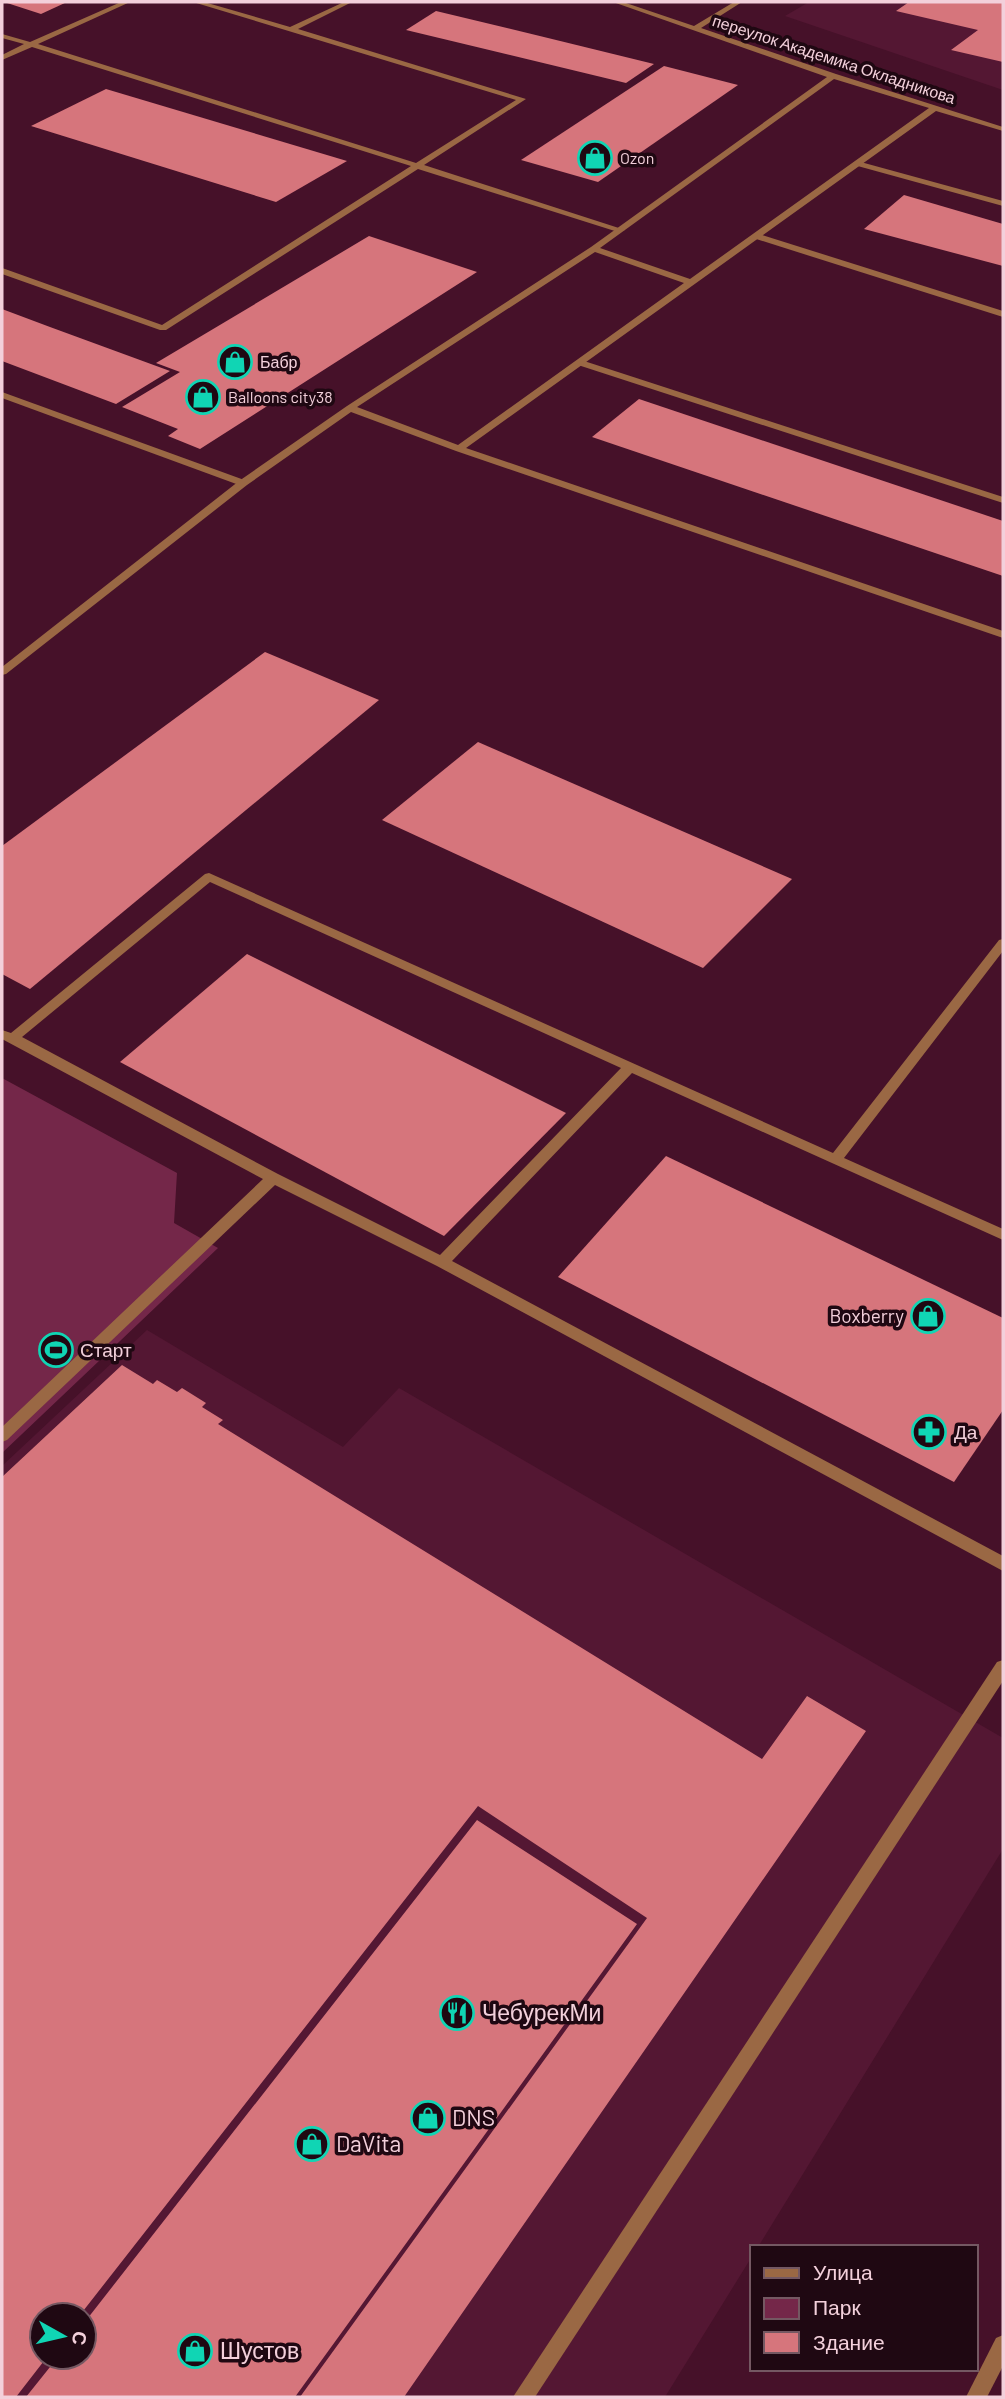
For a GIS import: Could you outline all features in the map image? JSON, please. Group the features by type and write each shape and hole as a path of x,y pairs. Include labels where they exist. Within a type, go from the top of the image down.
{"street":[{"path":"2,58 126,2"},
{"path":"2,271 163,328 522,99 197,2"},
{"path":"291,29 349,2"},
{"name":"переулок Академика Окладникова","path":"617,2 833,76 1003,129"},
{"path":"696,28 739,2"},
{"path":"2,36 621,230"},
{"path":"2,672 243,483 350,408 594,249 833,76"},
{"path":"459,449 936,107"},
{"path":"857,163 1003,204"},
{"path":"756,236 1003,314"},
{"path":"594,249 692,283"},
{"path":"582,363 1003,500"},
{"path":"2,395 243,483"},
{"path":"350,408 459,449 1003,635"},
{"path":"1003,1235 209,877 7,1036 273,1178 442,1262 1003,1564"},
{"path":"835,1160 1003,943"},
{"path":"442,1262 629,1068"},
{"path":"2,1436 273,1178"},
{"path":"523,2397 1003,1667"},
{"path":"976,2397 1003,2345"}],"shaded area":[{"path":"809,2 1003,2 1003,90 785,16"},
{"path":"147,1330 343,1447 399,1388 1003,1738 1003,1849 759,2245 750,2245 750,2260 665,2397 2,2397 2,1466"}],"green space":[{"name":"Старт","path":"2,1078 177,1173 174,1223 218,1248 2,1453"}],"building":[{"path":"4,2 67,2 41,14"},
{"path":"909,2 1003,2 1003,62 951,50 978,30 896,11"},
{"path":"436,11 654,64 626,83 406,30"},
{"path":"664,66 738,85 598,182 521,160"},
{"path":"106,89 347,161 276,202 31,126"},
{"path":"904,195 1003,224 1003,266 864,229"},
{"path":"369,236 477,272 200,449 168,436 178,429 122,407 180,372 156,363"},
{"path":"2,309 170,371 116,404 2,361"},
{"path":"639,399 1003,521 1003,576 592,437"},
{"path":"265,652 379,700 30,989 2,974 2,846"},
{"path":"478,742 792,879 703,968 382,820"},
{"path":"247,954 566,1113 444,1236 120,1062"},
{"path":"666,1156 1003,1318 1003,1410 954,1482 558,1277"},
{"path":"122,1365 153,1384 157,1380 177,1392 182,1388 206,1403 202,1407 223,1420 218,1424 762,1759 807,1696 866,1731 404,2397 300,2397 647,1918 478,1806 91,2301 28,2301 28,2371 36,2371 16,2397 2,2397 2,1477"},
{"path":"477,1820 637,1924 295,2397 26,2397 47,2371 98,2371 98,2305"}],"place":[{"name":"Ozon","path":"595,158"},
{"name":"Бабр","path":"235,362"},
{"name":"Balloons city38","path":"203,397"},
{"name":"Boxberry","path":"928,1316"},
{"name":"Старт","path":"56,1350"},
{"name":"Да","path":"929,1432"},
{"name":"ЧебурекМи","path":"457,2013"},
{"name":"DNS","path":"428,2118"},
{"name":"DaVita","path":"312,2144"},
{"name":"Шустов","path":"195,2351"}]}
